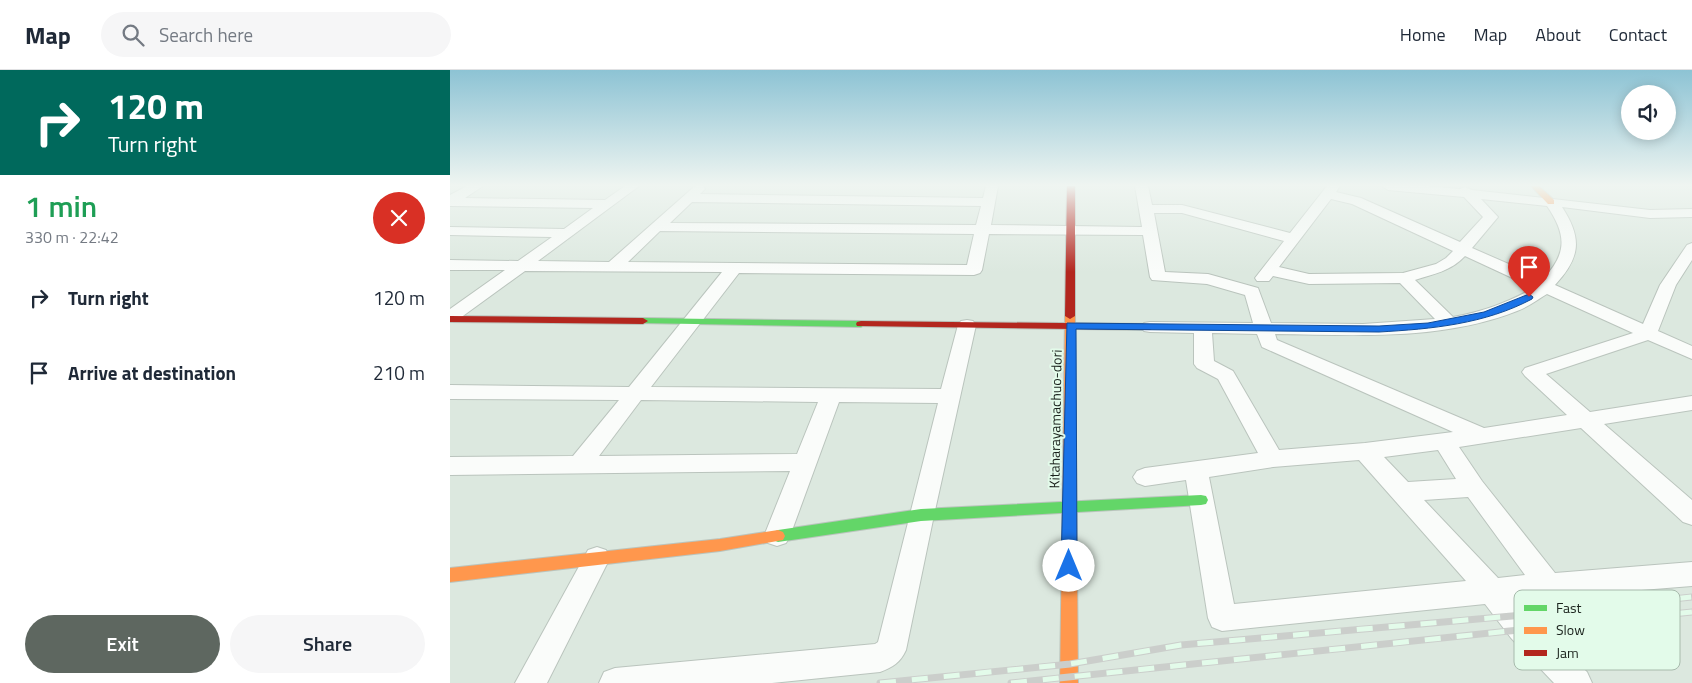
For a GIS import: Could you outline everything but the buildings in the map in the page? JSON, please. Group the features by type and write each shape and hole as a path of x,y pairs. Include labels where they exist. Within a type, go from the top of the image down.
{"street":[{"path":"450,318 593,215"},
{"path":"613,267 670,215"},
{"path":"450,265 974,270 986,215"},
{"name":"Kitaharayamachuo-dori","path":"1069,683 1068,508 1071,215"},
{"path":"1147,215 1158,277 1208,279 1252,292"},
{"path":"1203,215 1294,239"},
{"path":"1252,292 1313,215"},
{"path":"1386,215 1692,353"},
{"path":"1269,270 1309,279 1404,278 1442,267 1452,261 1491,218 1488,215"},
{"path":"450,318 1264,329 1379,329 1449,323 1510,307 1544,287 1556,277 1564,265 1570,243 1566,226 1560,215"},
{"path":"656,228 1150,231"},
{"path":"450,231 568,232"},
{"path":"1692,248 1668,285 1648,334 1532,372 1692,515"},
{"path":"579,464 734,268"},
{"path":"1404,278 1449,323"},
{"path":"1252,292 1269,343 1482,436"},
{"path":"615,683 880,658 892,650 921,515 967,325"},
{"path":"1203,328 1204,364 1226,375 1273,459"},
{"path":"450,392 949,396"},
{"path":"777,536 831,395"},
{"path":"1146,477 1273,459 1482,436 1692,403"},
{"path":"1443,440 1474,487 1548,585"},
{"path":"1365,450 1492,591 1514,620"},
{"path":"450,466 805,462"},
{"path":"1196,471 1222,618 1548,585 1692,574"},
{"path":"1401,492 1474,487"},
{"path":"450,575 777,536 921,515 1201,500"},
{"path":"531,683 597,558"},
{"path":"1563,670 1576,683"}],"railway":[{"path":"1680,598 1692,597"},
{"path":"1680,613 1692,612"},
{"path":"880,683 1070,664 1181,645 1514,616"},
{"path":"1011,683 1514,631"}],"traffic: fast":[{"path":"643,321 861,324"},
{"path":"778,536 921,515 1201,500"}],"traffic: slow":[{"path":"1069,683 1070,316"},
{"path":"450,575 720,545 778,536"}],"traffic: jam":[{"path":"1070,316 1071,215"},
{"path":"450,319 643,321"},
{"path":"861,324 1150,327"}],"route":[{"path":"1069,566 1071,326 1264,329 1379,329 1428,326 1486,314 1510,307 1529,297"}]}
